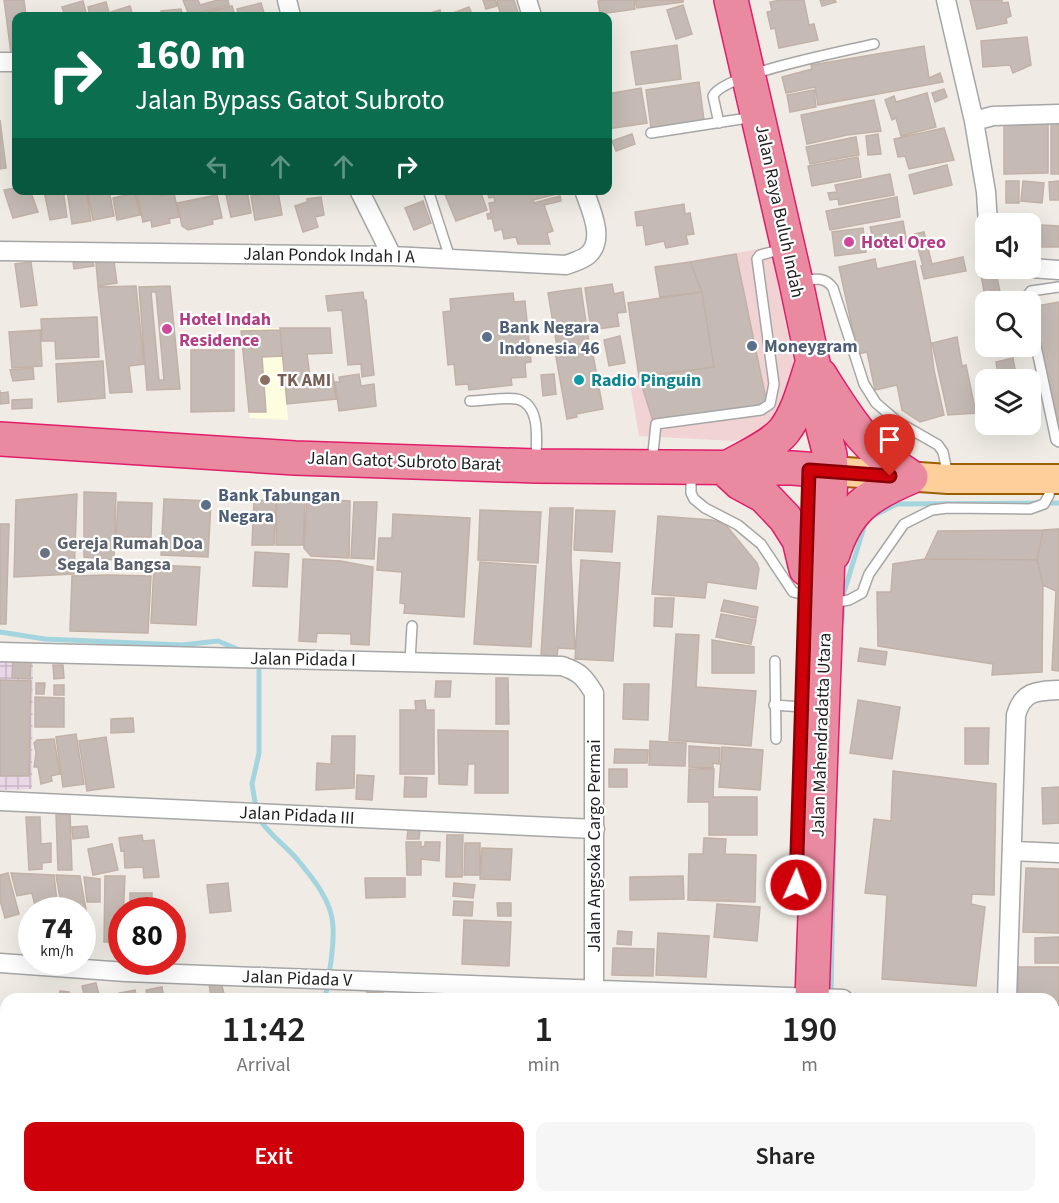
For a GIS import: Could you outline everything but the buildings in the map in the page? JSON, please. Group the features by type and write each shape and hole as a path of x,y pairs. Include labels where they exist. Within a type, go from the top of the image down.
{"highway":[{"name":"Jalan Raya Buluh Indah","path":"731,0 813,363 822,424 828,445 820,470"},
{"path":"813,363 797,409 784,431 764,447 725,469 740,483 764,496 785,518 799,540 816,585"},
{"path":"813,363 855,430 888,463 911,477"},
{"name":"Jalan Gatot Subroto Barat","path":"0,440 294,458 536,466 820,470"},
{"name":"Jalan Mahendradatta Utara","path":"810,993 816,585 820,470"},
{"path":"816,585 844,525 876,493 911,477"},
{"name":"Jalan Mahendradatta Utara","path":"810,993 788,706 816,585"}],"main road":[{"path":"820,470 948,479 1055,479"}],"street":[{"path":"946,0 974,122 987,213"},
{"path":"974,122 993,116 1059,114"},
{"path":"362,195 392,255"},
{"name":"Jalan Pondok Indah I A","path":"0,251 392,255 566,265 581,260 590,253 595,242 596,230 586,195"},
{"path":"1041,269 1059,270"},
{"name":"Jalan Pidada I","path":"0,652 562,666 577,671 594,693"},
{"path":"1007,993 1016,715 1020,703 1029,694 1041,690 1059,690"},
{"name":"Jalan Angsoka Cargo Permai","path":"594,693 594,993"},
{"name":"Jalan Pidada III","path":"0,801 595,829"},
{"path":"1013,851 1059,853"},
{"name":"Jalan Pidada V","path":"0,963 126,972 573,993"}],"lane":[{"path":"719,123 713,96 715,91 749,74 874,44"},
{"path":"651,133 759,117"},
{"path":"430,195 450,258"},
{"path":"651,467 656,424 762,410 770,404 774,384 757,260 760,255 788,247"},
{"path":"796,282 823,279 830,282 864,384 876,403 898,422 938,445 943,452 948,479"},
{"path":"1031,291 1059,287"},
{"path":"1038,357 1056,441 1059,442"},
{"path":"470,401 517,399 529,406 534,415 536,466"},
{"path":"690,469 691,493 694,499 705,508 738,525 761,544 793,592 816,585 849,600 862,593 869,574 904,524 932,510 948,508 1030,509 1044,504 1055,479"},
{"path":"410,661 412,626"},
{"path":"775,660 788,706 776,739"}],"shaded area":[{"path":"771,247 795,371 778,416 757,436 734,441 639,436 629,378 639,376 628,303 659,297 655,267"},
{"name":"TK AMI","path":"240,328 280,328 288,420 250,418"},
{"path":"33,657 32,789 0,790 0,658"}],"waterway":[{"path":"871,517 897,504 1059,503"},
{"path":"842,620 844,592 865,524"},
{"path":"0,632 45,639 182,645 218,641 242,651"},
{"path":"256,808 252,784 259,753 259,663"},
{"path":"258,817 308,873 320,889 329,907 332,916 333,944 326,993"},
{"path":"831,993 834,833"}],"place":[{"name":"Hotel Oreo","path":"849,242"},
{"name":"Hotel Indah Residence","path":"167,329"},
{"name":"Bank Negara Indonesia 46","path":"487,337"},
{"name":"Moneygram","path":"752,346"},
{"name":"TK AMI","path":"265,380"},
{"name":"Radio Pinguin","path":"579,380"},
{"name":"Bank Tabungan Negara","path":"206,505"},
{"name":"Gereja Rumah Doa Segala Bangsa","path":"45,553"}],"route":[{"path":"796,885 809,470 890,476"}]}
